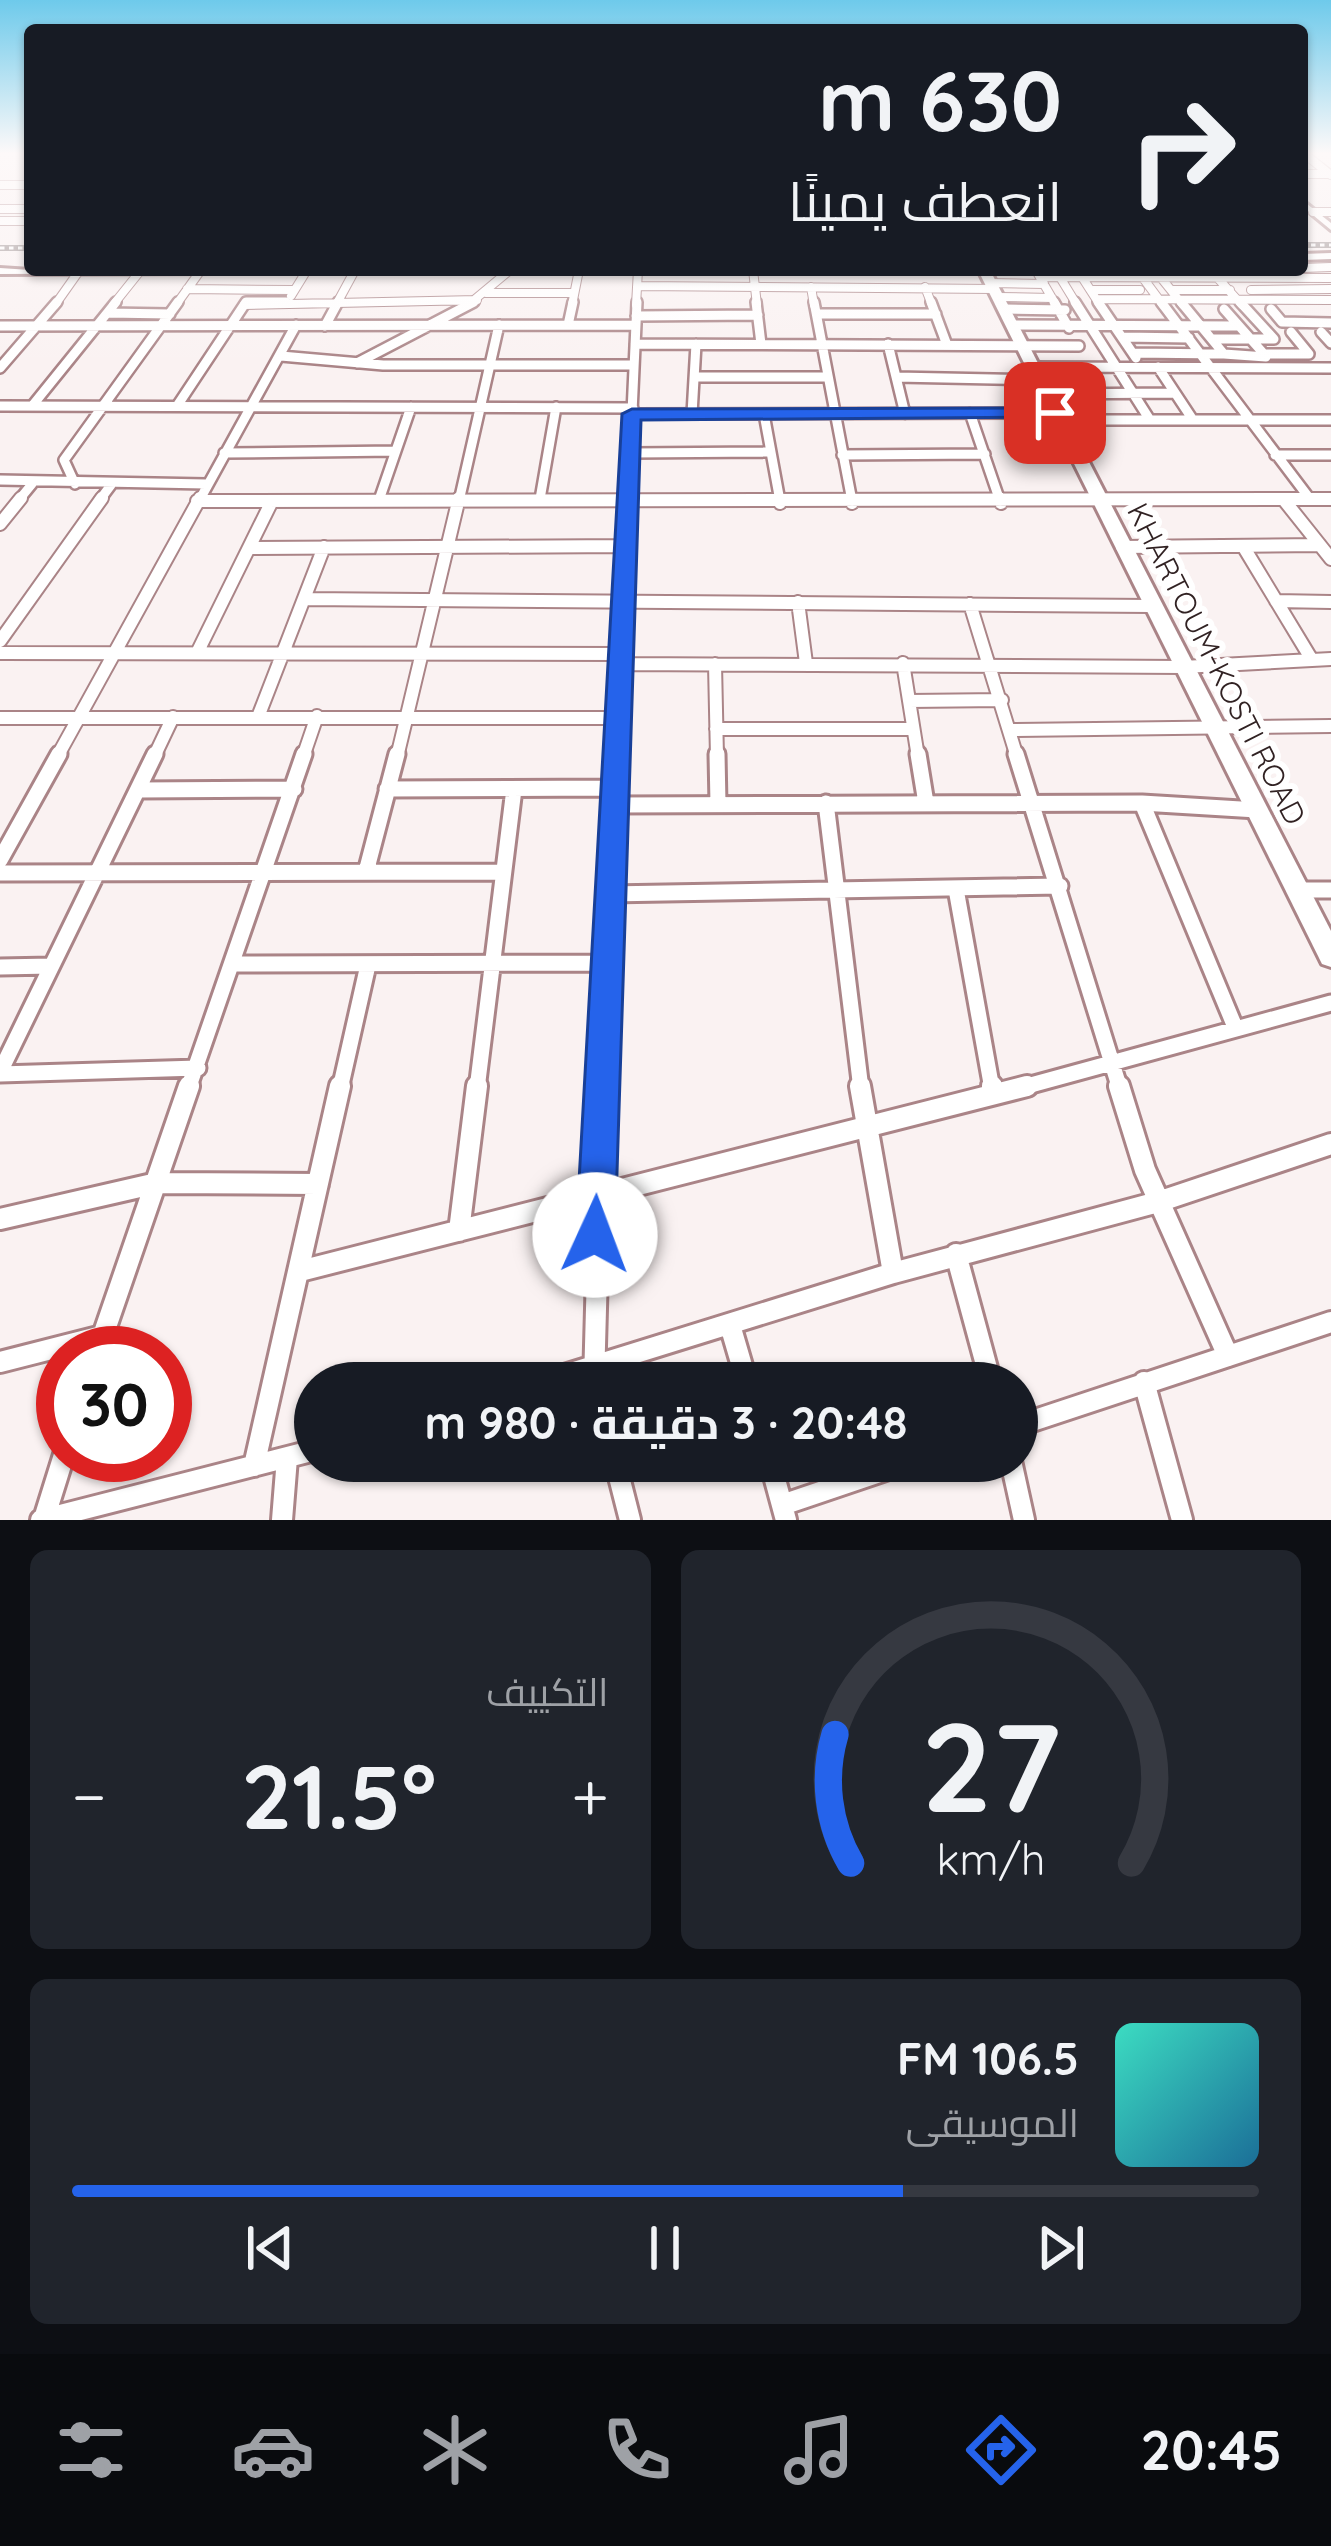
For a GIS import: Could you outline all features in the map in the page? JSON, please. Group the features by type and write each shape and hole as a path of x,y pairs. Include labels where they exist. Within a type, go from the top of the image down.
{"highway":[{"name":"KHARTOUM-KOSTI ROAD","path":"997,295 1331,956"}],"street":[{"path":"1308,274 1330,296"},
{"path":"0,368 41,326 76,276"},
{"path":"32,406 136,276"},
{"path":"75,484 64,460 196,276"},
{"path":"288,300 303,276"},
{"path":"325,326 352,276"},
{"path":"357,363 481,296 503,276"},
{"path":"568,325 578,276"},
{"path":"753,276 761,344"},
{"path":"865,276 868,286"},
{"path":"1058,276 1150,420"},
{"path":"1074,276 1150,276"},
{"path":"1160,276 1224,355"},
{"path":"1168,276 1197,276"},
{"path":"1217,276 1270,339 1304,368"},
{"path":"1228,276 1331,278"},
{"path":"1268,276 1296,300 1312,304 1330,296"},
{"path":"997,295 1040,277 1091,366"},
{"path":"1082,277 1142,367"},
{"path":"593,1362 606,963 638,278 754,286 925,286 1052,298"},
{"path":"1101,278 1110,290"},
{"path":"1124,278 1147,321"},
{"path":"1142,278 1310,499"},
{"path":"1179,278 1190,290"},
{"path":"1240,278 1261,300"},
{"path":"812,286 852,503"},
{"path":"925,286 947,345"},
{"path":"187,290 294,290"},
{"path":"253,301 260,290"},
{"path":"1091,290 1132,295"},
{"path":"1172,290 1230,290"},
{"path":"1251,290 1283,290"},
{"path":"177,406 244,303 574,293"},
{"path":"997,295 1059,310 1080,310"},
{"path":"997,295 1067,325 1177,321 1239,326"},
{"path":"1098,299 1330,296"},
{"path":"1296,300 1301,323"},
{"path":"1187,309 1271,309 1296,300 1312,304 1331,343"},
{"path":"1224,309 1276,367"},
{"path":"1133,353 1309,353 1271,309"},
{"path":"108,313 170,314"},
{"path":"817,314 935,314"},
{"path":"0,326 568,325 758,315"},
{"path":"1282,322 1327,328"},
{"path":"366,872 424,653 500,325"},
{"path":"0,860 296,326"},
{"path":"1213,339 1270,339 1327,328"},
{"path":"1123,338 1190,338"},
{"path":"1148,338 1178,367"},
{"path":"1168,338 1169,354"},
{"path":"635,344 1079,346"},
{"path":"692,414 696,344"},
{"path":"888,344 904,414"},
{"path":"281,356 357,363 633,365"},
{"path":"1037,380 1091,366 1331,368"},
{"path":"1158,367 1193,420"},
{"path":"695,377 827,377"},
{"path":"896,377 1037,380 1132,393 1175,392"},
{"path":"0,406 556,407 692,414 970,413 1331,420"},
{"path":"380,500 411,407"},
{"path":"539,499 556,407"},
{"path":"970,413 1001,503"},
{"path":"764,414 780,503"},
{"path":"224,453 395,451"},
{"path":"632,453 772,452"},
{"path":"842,455 985,454"},
{"path":"1275,455 1331,455"},
{"path":"0,480 206,484"},
{"path":"0,524 32,484"},
{"path":"0,640 112,485"},
{"path":"197,501 1331,499"},
{"path":"1284,500 1331,559"},
{"path":"196,653 272,501"},
{"path":"1122,547 1319,545"},
{"path":"250,548 627,546"},
{"path":"1243,546 1312,660"},
{"path":"258,717 323,547"},
{"path":"304,599 1151,606"},
{"path":"1276,601 1331,602"},
{"path":"798,602 806,663"},
{"path":"970,604 1158,1202 1228,1356"},
{"path":"0,653 424,653 716,664 990,662 1183,667 1331,659"},
{"path":"903,663 926,803"},
{"path":"716,664 718,804"},
{"path":"909,701 1002,700"},
{"path":"107,1326 317,716"},
{"path":"173,717 0,1073 198,1067"},
{"path":"0,718 618,718"},
{"path":"1012,730 1216,732 1331,727"},
{"path":"716,729 913,728"},
{"path":"139,790 294,789"},
{"path":"387,789 514,789 718,804 1142,803 1257,810"},
{"path":"459,1231 514,789"},
{"path":"826,803 865,1124 893,1273"},
{"path":"1142,803 1235,1027"},
{"path":"0,873 503,872"},
{"path":"609,894 1060,886"},
{"path":"956,889 993,1094"},
{"path":"1298,890 1331,890"},
{"path":"233,964 606,963"},
{"path":"254,1466 368,965"},
{"path":"0,967 52,966"},
{"path":"300,1271 1115,1064 1331,1003"},
{"path":"629,1362 893,1273 1158,1202 1331,1144"},
{"path":"0,1219 158,1183 318,1184"},
{"path":"956,1254 985,1362"},
{"path":"1038,1419 1331,1322"},
{"path":"730,1325 741,1362"},
{"path":"0,1362 36,1356"},
{"path":"1144,1382 1182,1520"},
{"path":"42,1520 294,1456"},
{"path":"282,1520 287,1458"},
{"path":"42,1520 55,1482"},
{"path":"620,1482 630,1520"},
{"path":"776,1482 784,1512 859,1482"},
{"path":"1016,1482 1024,1520"}],"railway":[{"path":"1308,245 1331,245"},
{"path":"0,248 24,248"}],"route":[{"path":"595,1235 632,414 1055,413"}]}
